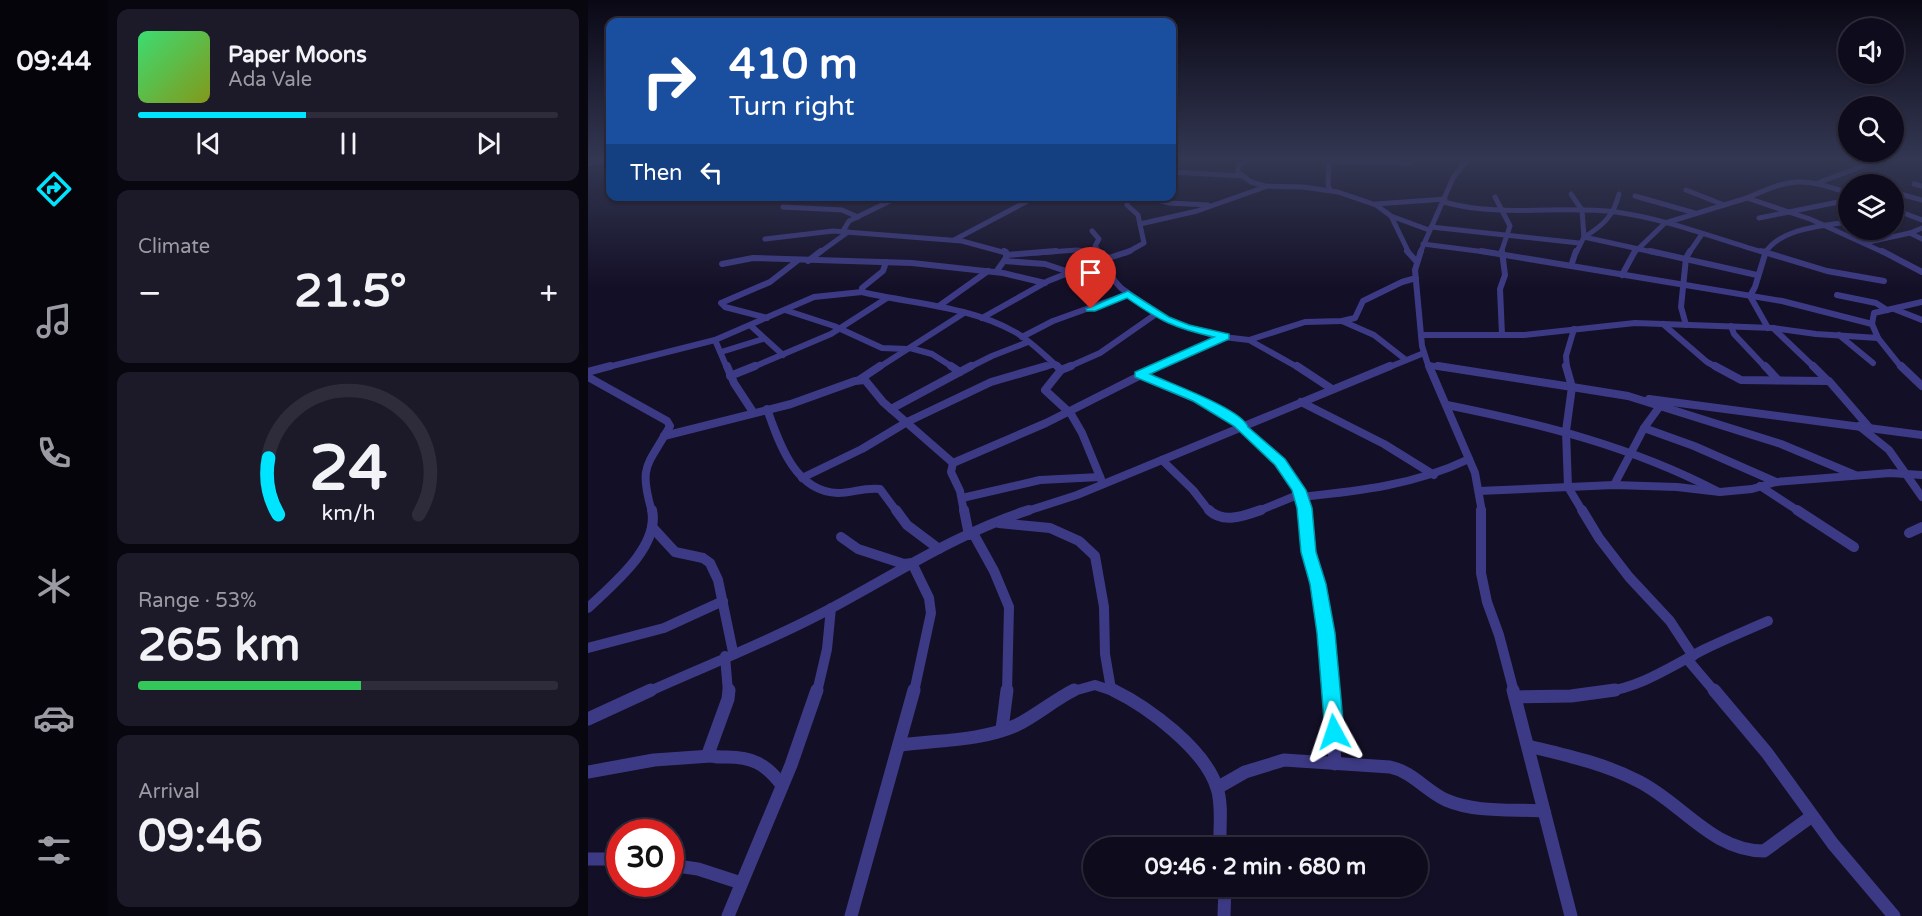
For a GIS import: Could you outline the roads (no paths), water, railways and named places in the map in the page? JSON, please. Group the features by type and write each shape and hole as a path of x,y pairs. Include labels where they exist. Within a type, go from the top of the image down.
{"street":[{"path":"808,261 845,232 846,224 887,203"},
{"path":"954,240 1024,203"},
{"path":"982,318 1045,283 1106,258 1132,251 1144,243 1138,215 1127,203"},
{"path":"1167,203 1212,206"},
{"path":"1140,224 1168,220 1223,203"},
{"path":"1372,203 1391,216 1430,229 1579,243"},
{"path":"1375,204 1397,203"},
{"path":"1443,203 1417,262 1416,278 1424,353 1469,459 1479,491 1483,520 1481,573 1486,602 1499,635 1571,916"},
{"path":"1452,203 1469,209 1616,212 1665,223 1827,271 1884,281"},
{"path":"1498,203 1510,226 1509,235 1501,254 1505,276 1500,289 1502,335"},
{"path":"1577,203 1582,210 1584,237"},
{"path":"1571,266 1579,243 1584,237 1599,229 1616,212 1618,203"},
{"path":"1658,203 1696,214"},
{"path":"1718,203 1724,205"},
{"path":"1622,275 1637,248 1665,223 1731,203"},
{"path":"1763,203 1794,212 1827,226 1922,272"},
{"path":"1759,218 1832,203"},
{"path":"783,207 842,210 858,217"},
{"path":"1904,213 1922,220"},
{"path":"1391,216 1406,250 1417,262"},
{"path":"1750,296 1755,290 1757,274 1764,253 1785,237 1838,224"},
{"path":"1864,243 1910,233 1922,228"},
{"path":"1092,231 1099,239 1095,246 1106,258 1114,280 1128,294 1156,314 1186,328 1249,340 1332,389"},
{"path":"765,239 845,232 954,240 1006,252 1006,258 996,272"},
{"path":"1910,233 1922,239"},
{"path":"1686,325 1681,307 1686,258 1702,234"},
{"path":"1584,237 1757,274"},
{"path":"1423,244 1501,254 1750,296 1820,309 1872,324"},
{"path":"1006,258 1077,250 1099,252"},
{"path":"722,264 753,258 886,262 996,272 1045,283"},
{"path":"1006,258 1114,280"},
{"path":"767,318 725,307 722,303 770,282 797,261"},
{"path":"862,292 862,288 883,271 886,262"},
{"path":"1911,265 1922,264"},
{"path":"939,306 988,271"},
{"path":"1249,340 1305,322 1342,321 1355,318 1361,304 1366,299 1416,278"},
{"path":"588,372 716,340 829,294 862,292 939,306 996,323 1025,340 1058,367"},
{"path":"891,409 924,394 997,352 1025,340 1053,321 1128,294"},
{"path":"1837,295 1876,303 1922,320"},
{"path":"1750,296 1771,328 1826,379"},
{"path":"730,376 843,330 887,298"},
{"path":"1922,302 1874,313 1872,324 1878,338 1896,362 1922,386"},
{"path":"785,310 843,330 882,348 909,349 932,354 960,372"},
{"path":"664,436 791,404 858,380 964,313"},
{"path":"802,478 991,382 1086,362 1105,352 1156,314"},
{"path":"1342,321 1374,335 1406,360"},
{"path":"1421,334 1524,335 1635,323 1771,328 1878,338"},
{"path":"1663,324 1707,362 1740,380 1829,381 1868,426"},
{"path":"751,326 783,355"},
{"path":"1731,326 1734,334 1778,380"},
{"path":"1574,329 1575,340 1567,350 1565,363 1572,387 1566,431 1568,487 1599,538 1629,577 1670,621 1690,658 1767,753 1812,816 1893,916"},
{"path":"1839,335 1873,363"},
{"path":"953,463 1069,412 1140,375 1225,337"},
{"path":"721,352 763,339"},
{"path":"716,340 730,376 753,412"},
{"path":"588,719 831,608 939,549 996,523 1162,460 1424,353"},
{"path":"1428,365 1628,396 1805,421 1856,424 1922,435"},
{"path":"1058,367 1045,390 1069,412 1082,433 1102,481"},
{"path":"1140,375 1224,412 1280,462 1300,495 1304,508 1308,552 1318,584 1326,633 1335,764"},
{"path":"588,377 667,421 670,426 650,457 645,472 644,486 653,511 652,527 640,552 625,572 588,608"},
{"path":"858,380 869,384 883,402 953,463"},
{"path":"1628,396 1781,444 1856,475"},
{"path":"1301,402 1384,444 1434,475"},
{"path":"1447,405 1566,431 1678,469 1720,492"},
{"path":"1614,485 1644,428 1660,406"},
{"path":"767,409 777,437 808,486 828,493 880,489 907,525 939,549"},
{"path":"1856,424 1889,450 1922,497"},
{"path":"1644,428 1694,446 1776,482"},
{"path":"1162,460 1215,516 1222,517 1248,514 1300,495 1371,490 1434,475 1469,459"},
{"path":"953,463 951,472 962,498 971,534 994,571 1009,607 1008,681 1002,729"},
{"path":"1479,491 1614,485 1677,487 1720,492 1752,489 1776,482 1856,475 1905,473 1922,475"},
{"path":"962,498 1040,480 1102,481"},
{"path":"1760,486 1854,547"},
{"path":"996,523 1050,528 1078,541 1095,556 1104,607 1105,654 1111,689"},
{"path":"652,527 675,552 703,558 710,563 718,580 723,601 729,654 729,699 710,744 708,754 711,756"},
{"path":"1909,533 1922,527"},
{"path":"841,537 858,549 904,564 912,563"},
{"path":"851,916 901,745 931,614 929,598 912,563"},
{"path":"588,648 664,628 723,601"},
{"path":"728,916 810,718 824,671 830,638 831,608"},
{"path":"1515,697 1571,696 1624,689 1660,674 1767,621"},
{"path":"901,745 1002,729 1030,719 1046,706 1083,688 1094,685 1111,689 1180,735 1210,771 1217,788 1219,837"},
{"path":"1528,746 1576,758 1635,779 1667,798 1726,842 1746,851 1767,850 1812,816"},
{"path":"588,772 654,760 711,756 714,758 754,758 764,763 782,784"},
{"path":"1217,788 1245,772 1284,760 1403,768 1446,800 1467,806 1545,811"},
{"path":"588,859 606,859"},
{"path":"684,867 698,869 741,883"},
{"path":"1224,916 1225,897"}]}
